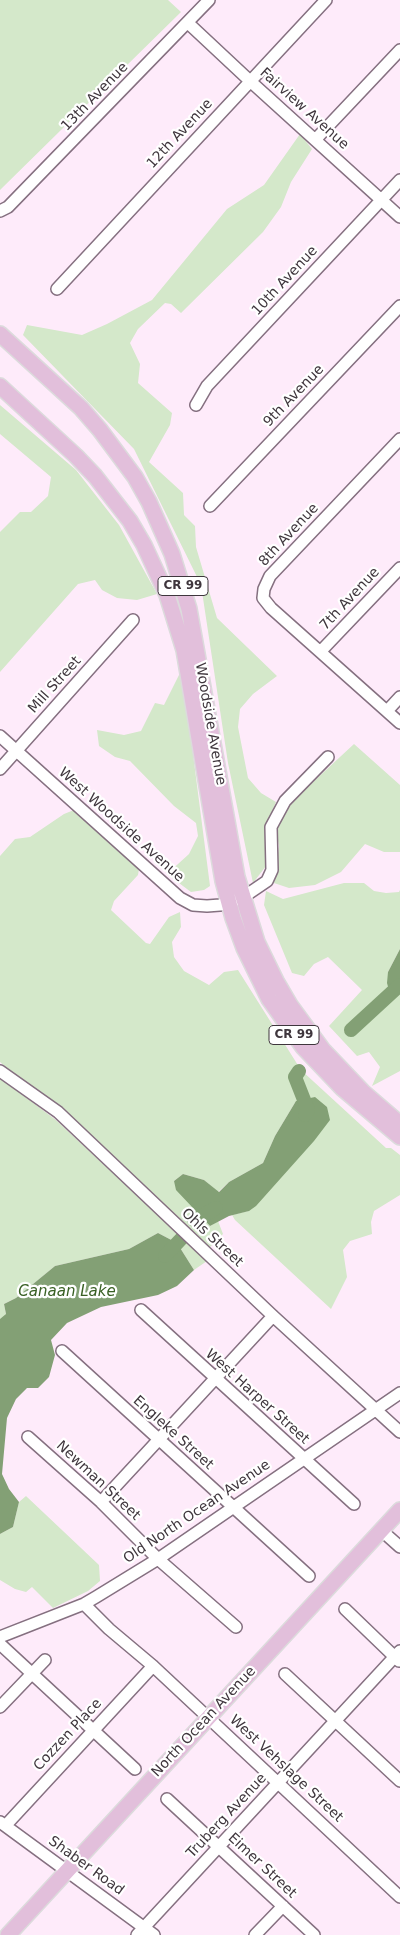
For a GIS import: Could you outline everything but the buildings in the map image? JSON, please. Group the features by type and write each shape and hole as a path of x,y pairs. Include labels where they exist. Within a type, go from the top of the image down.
{"main road":[{"name":"Woodside Avenue","path":"0,334 81,408 100,430 135,477 162,527 176,563 189,609 233,858 238,933 256,975 273,1005 294,1035 321,1068 400,1137"},
{"name":"Woodside Avenue","path":"0,386 96,476 130,521 167,595 184,650 214,836 235,900 276,981 298,1017 322,1050 363,1092 400,1124"},
{"name":"North Ocean Avenue","path":"8,1935 400,1510"}],"street":[{"name":"13th Avenue","path":"0,212 8,207 209,0"},
{"name":"12th Avenue","path":"57,289 326,0"},
{"name":"Fairview Avenue","path":"188,23 400,217"},
{"path":"315,140 400,50"},
{"name":"10th Avenue","path":"196,406 208,386 400,180"},
{"name":"9th Avenue","path":"210,506 400,306"},
{"name":"8th Avenue","path":"400,439 270,576 264,589 263,598 271,608 400,723"},
{"name":"7th Avenue","path":"321,651 400,568"},
{"name":"Mill Street","path":"0,769 133,620"},
{"path":"387,711 400,697"},
{"name":"West Woodside Avenue","path":"0,736 180,898 200,906 213,906 235,900"},
{"path":"235,900 263,885 270,876 272,862 271,827 285,801 328,757"},
{"name":"Ohls Street","path":"0,1071 58,1112 273,1316 400,1432"},
{"name":"West Harper Street","path":"141,1310 354,1504"},
{"path":"101,1502 273,1316"},
{"name":"Engleke Street","path":"62,1351 158,1441 309,1576"},
{"name":"Old North Ocean Avenue","path":"0,1637 84,1604 158,1559 400,1393"},
{"name":"Newman Street","path":"28,1437 101,1502 158,1559 236,1627"},
{"path":"381,1530 400,1547"},
{"name":"West Vehslage Street","path":"84,1604 400,1897"},
{"path":"344,1609 398,1657"},
{"path":"0,1644 135,1769"},
{"name":"Truberg Avenue","path":"145,1933 219,1846 334,1721 398,1657"},
{"path":"0,1707 45,1660"},
{"name":"Cozzen Place","path":"3,1823 153,1666"},
{"path":"284,1674 400,1781"},
{"name":"Eimer Street","path":"168,1799 314,1935"},
{"name":"Shaber Road","path":"3,1823 145,1933"},
{"path":"256,1935 282,1906"}],"shaded area":[{"path":"0,0 168,0 181,12 0,190"},
{"path":"300,134 312,149 291,182 281,207 263,232 181,313 171,304 165,303 138,329 130,343 140,364 138,383 172,413 170,425 149,462 183,493 184,515 195,526 196,547 217,618 277,676 253,694 240,709 238,727 248,778 261,793 276,802 267,825 266,866 253,883 228,763 201,585 134,449 23,335 27,325 82,335 152,300 227,209 264,185"},
{"path":"0,405 76,470 119,525 157,594 137,600 117,598 102,590 95,580 78,584 0,672 0,532 20,512 31,512 48,496 51,477 0,434"},
{"path":"182,669 210,886 204,890 191,892 167,874 189,854 198,836 196,823 174,806 130,761 115,757 99,746 97,730 124,735 141,731 155,703 164,705"},
{"path":"354,744 400,785 400,852 384,852 365,844 341,872 315,885 289,888 274,883 279,846 276,831 286,807"},
{"path":"74,810 139,869 138,875 114,901 111,910 146,943 150,944 169,917 180,912 181,927 172,942 174,957 184,971 209,985 224,972 238,970 301,1070 386,1148 391,1148 400,1155 400,1195 374,1211 371,1222 372,1234 350,1241 343,1250 347,1277 331,1309 235,1220 232,1215 248,1211 296,1101 275,1136 263,1163 229,1182 218,1192 204,1180 183,1174 174,1181 210,1226 218,1221 223,1234 208,1249 0,1062 0,856 15,839 30,837 64,814"},
{"path":"344,883 364,883 374,891 386,893 399,892 400,890 400,949 388,972 390,994 400,988 400,1071 372,1086 380,1067 369,1052 357,1056 329,1026 362,990 328,957 314,964 304,976 292,973 264,905 266,891 283,899"},
{"path":"0,1078 56,1120 207,1261 194,1270 177,1243 158,1233 129,1249 55,1266 16,1298 4,1304 6,1314 0,1324"},
{"path":"26,1496 99,1565 100,1581 88,1591 53,1608 32,1587 26,1592 15,1589 0,1580 0,1534 13,1527 19,1502"}],"water":[{"path":"400,949 400,988 390,994 387,983 388,972"},
{"path":"315,1097 327,1107 330,1120 314,1141 256,1206 249,1211 229,1216 210,1226 176,1190 174,1181 183,1174 204,1180 219,1192 229,1182 263,1163 275,1136 296,1101"},
{"name":"Canaan Lake","path":"158,1233 177,1243 194,1270 177,1286 158,1295 101,1307 67,1323 51,1340 55,1355 49,1377 38,1388 27,1388 16,1399 7,1418 2,1474 9,1489 19,1502 13,1527 0,1534 0,1319 6,1314 4,1304 16,1298 55,1266 129,1249"}],"waterway":[{"path":"351,1030 400,985"},
{"path":"299,1071 295,1077 308,1110 305,1115"},
{"path":"194,1220 216,1208"},
{"path":"165,1256 182,1238"}]}
